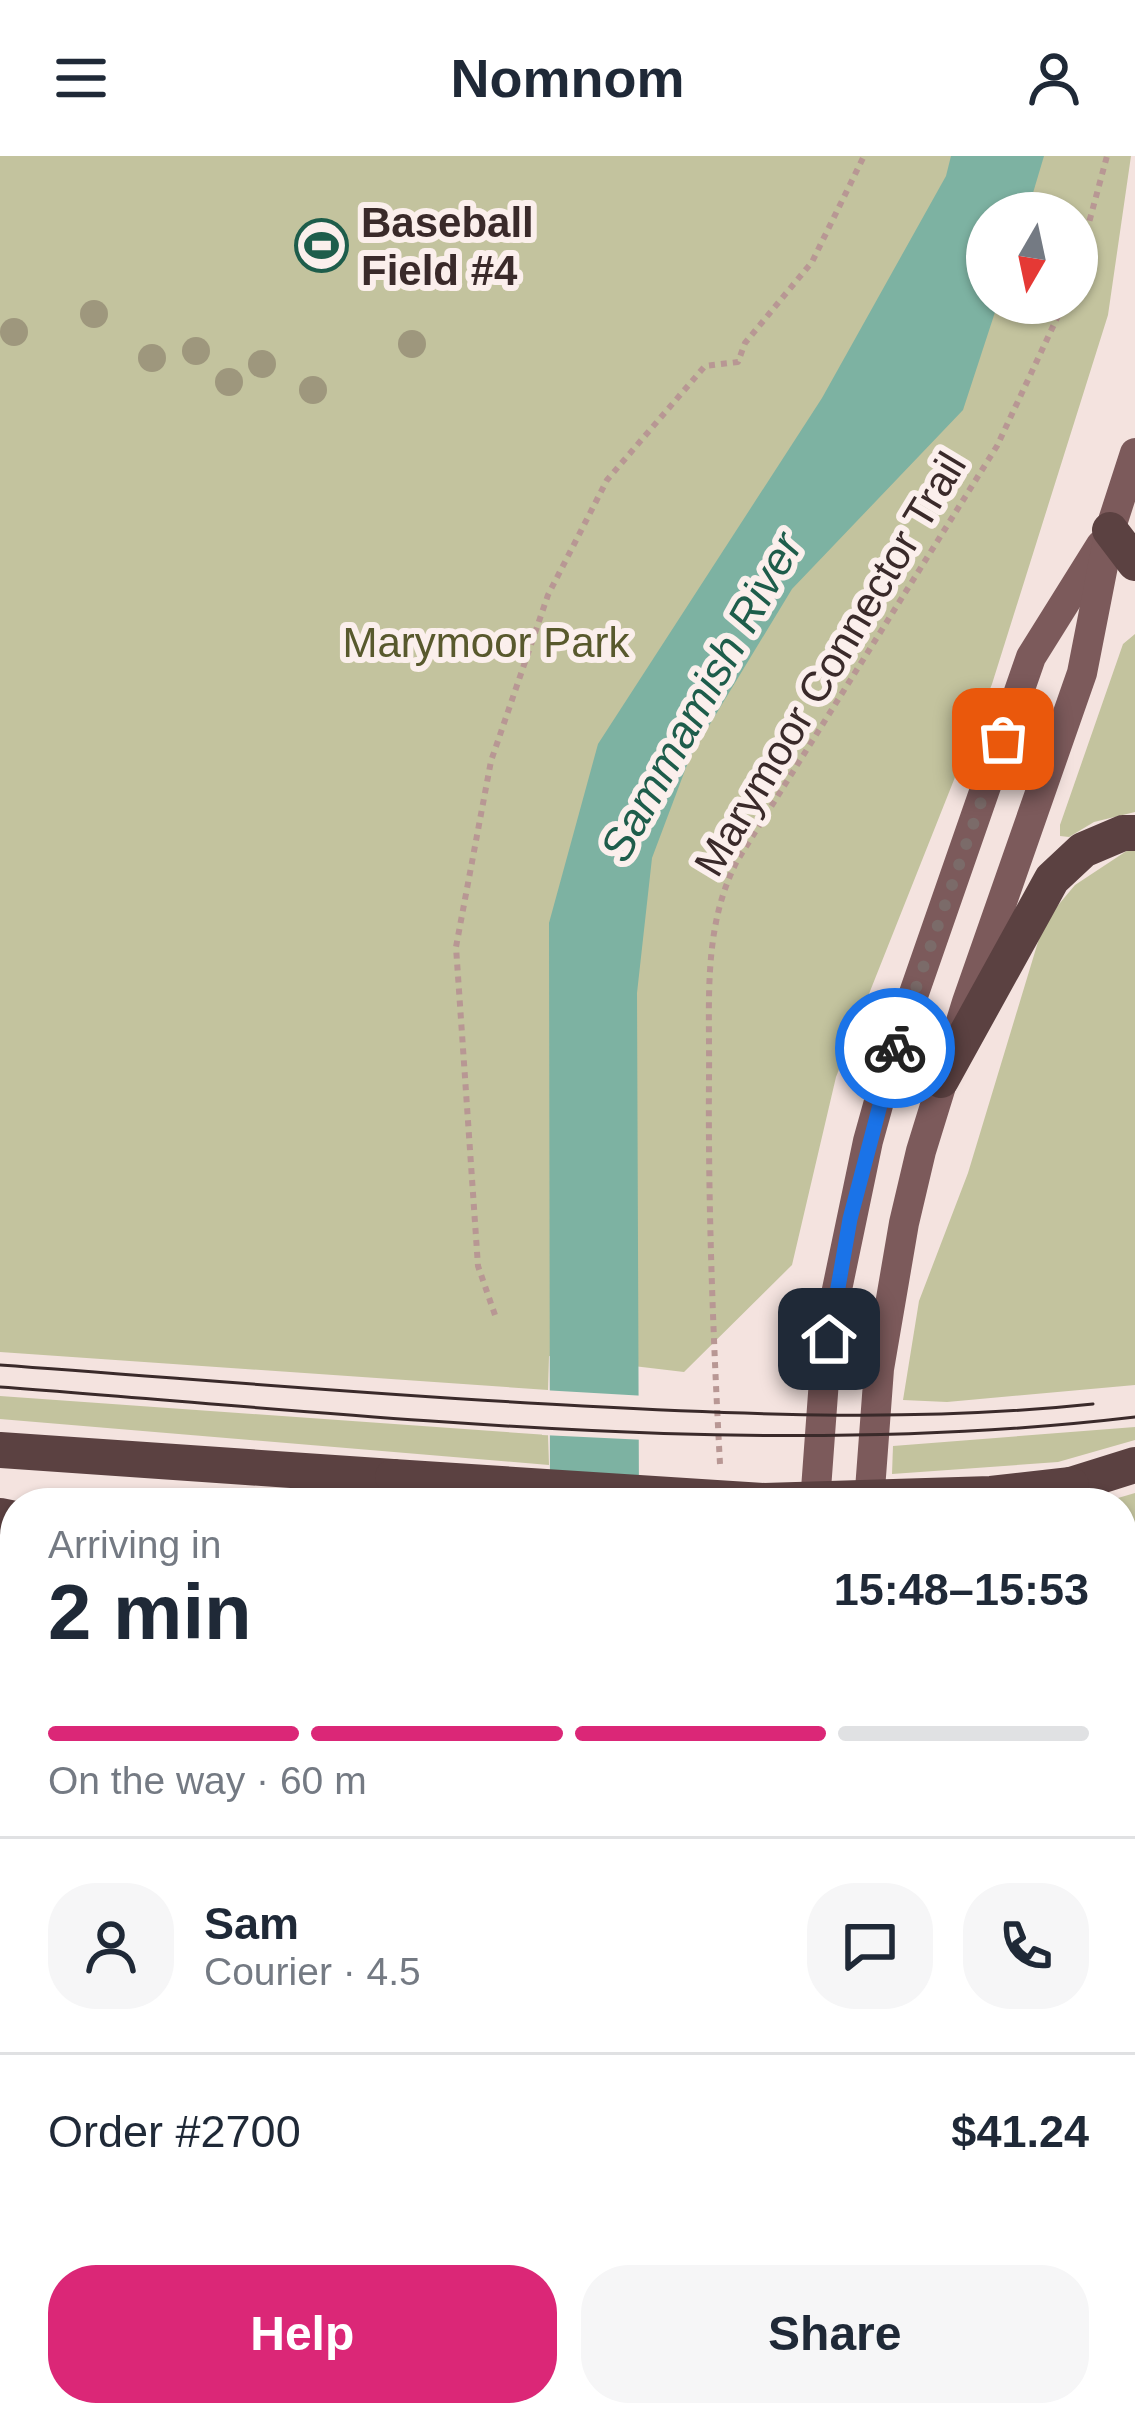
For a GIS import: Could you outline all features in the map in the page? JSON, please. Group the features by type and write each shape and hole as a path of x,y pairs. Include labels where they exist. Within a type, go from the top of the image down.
{"highway":[{"path":"1123,535 1135,563"},
{"path":"941,1080 1052,879 1083,850 1123,833 1135,833"},
{"path":"0,1450 554,1488"},
{"path":"1044,1488 1071,1485 1135,1465"}],"main road":[{"path":"870,1488 890,1296 921,1151 941,1080 1082,673 1123,535 1135,453"},
{"path":"816,1488 835,1299 890,1062 1031,657 1123,535"}],"path":[{"path":"495,1315 478,1267 456,947 490,761 548,596 607,480 705,366 739,362 746,343 812,262 864,156"},
{"path":"1097,192 1107,156"},
{"name":"Marymoor Connector Trail","path":"720,1466 709,1144 711,942 720,900 737,861 997,446 1054,324"}],"green space":[{"name":"Marymoor Park","path":"0,156 1131,156 1108,315 992,684 836,1077 792,1265 684,1372 549,1356 548,1390 0,1352"},
{"path":"1135,634 1135,812 1094,822 1069,837 1060,836 1123,644"},
{"path":"1128,850 1135,851 1135,1385 947,1402 903,1400 919,1301 968,1173 1044,922 1075,885"},
{"path":"0,1396 548,1435 549,1465 0,1419"},
{"path":"1135,1427 1135,1440 1058,1462 892,1474 893,1446"}],"water":[{"name":"Sammamish River","path":"951,156 1044,156 1033,192 966,192 966,324 991,324 963,410 792,589 690,757 652,858 637,993 639,1488 550,1488 549,923 598,744 822,398 946,176"}],"pier":[{"path":"542,1390 646,1396 646,1440 542,1435"}],"tram line":[{"path":"0,1365 711,1412 902,1415 1093,1404"},
{"path":"0,1387 425,1421 710,1435 993,1430 1135,1417"}],"way so far":[{"path":"895,1048 1003,739"}],"place":[{"name":"Baseball Field #4","path":"322,246"}],"route":[{"path":"829,1339 850,1219 895,1048"}]}
